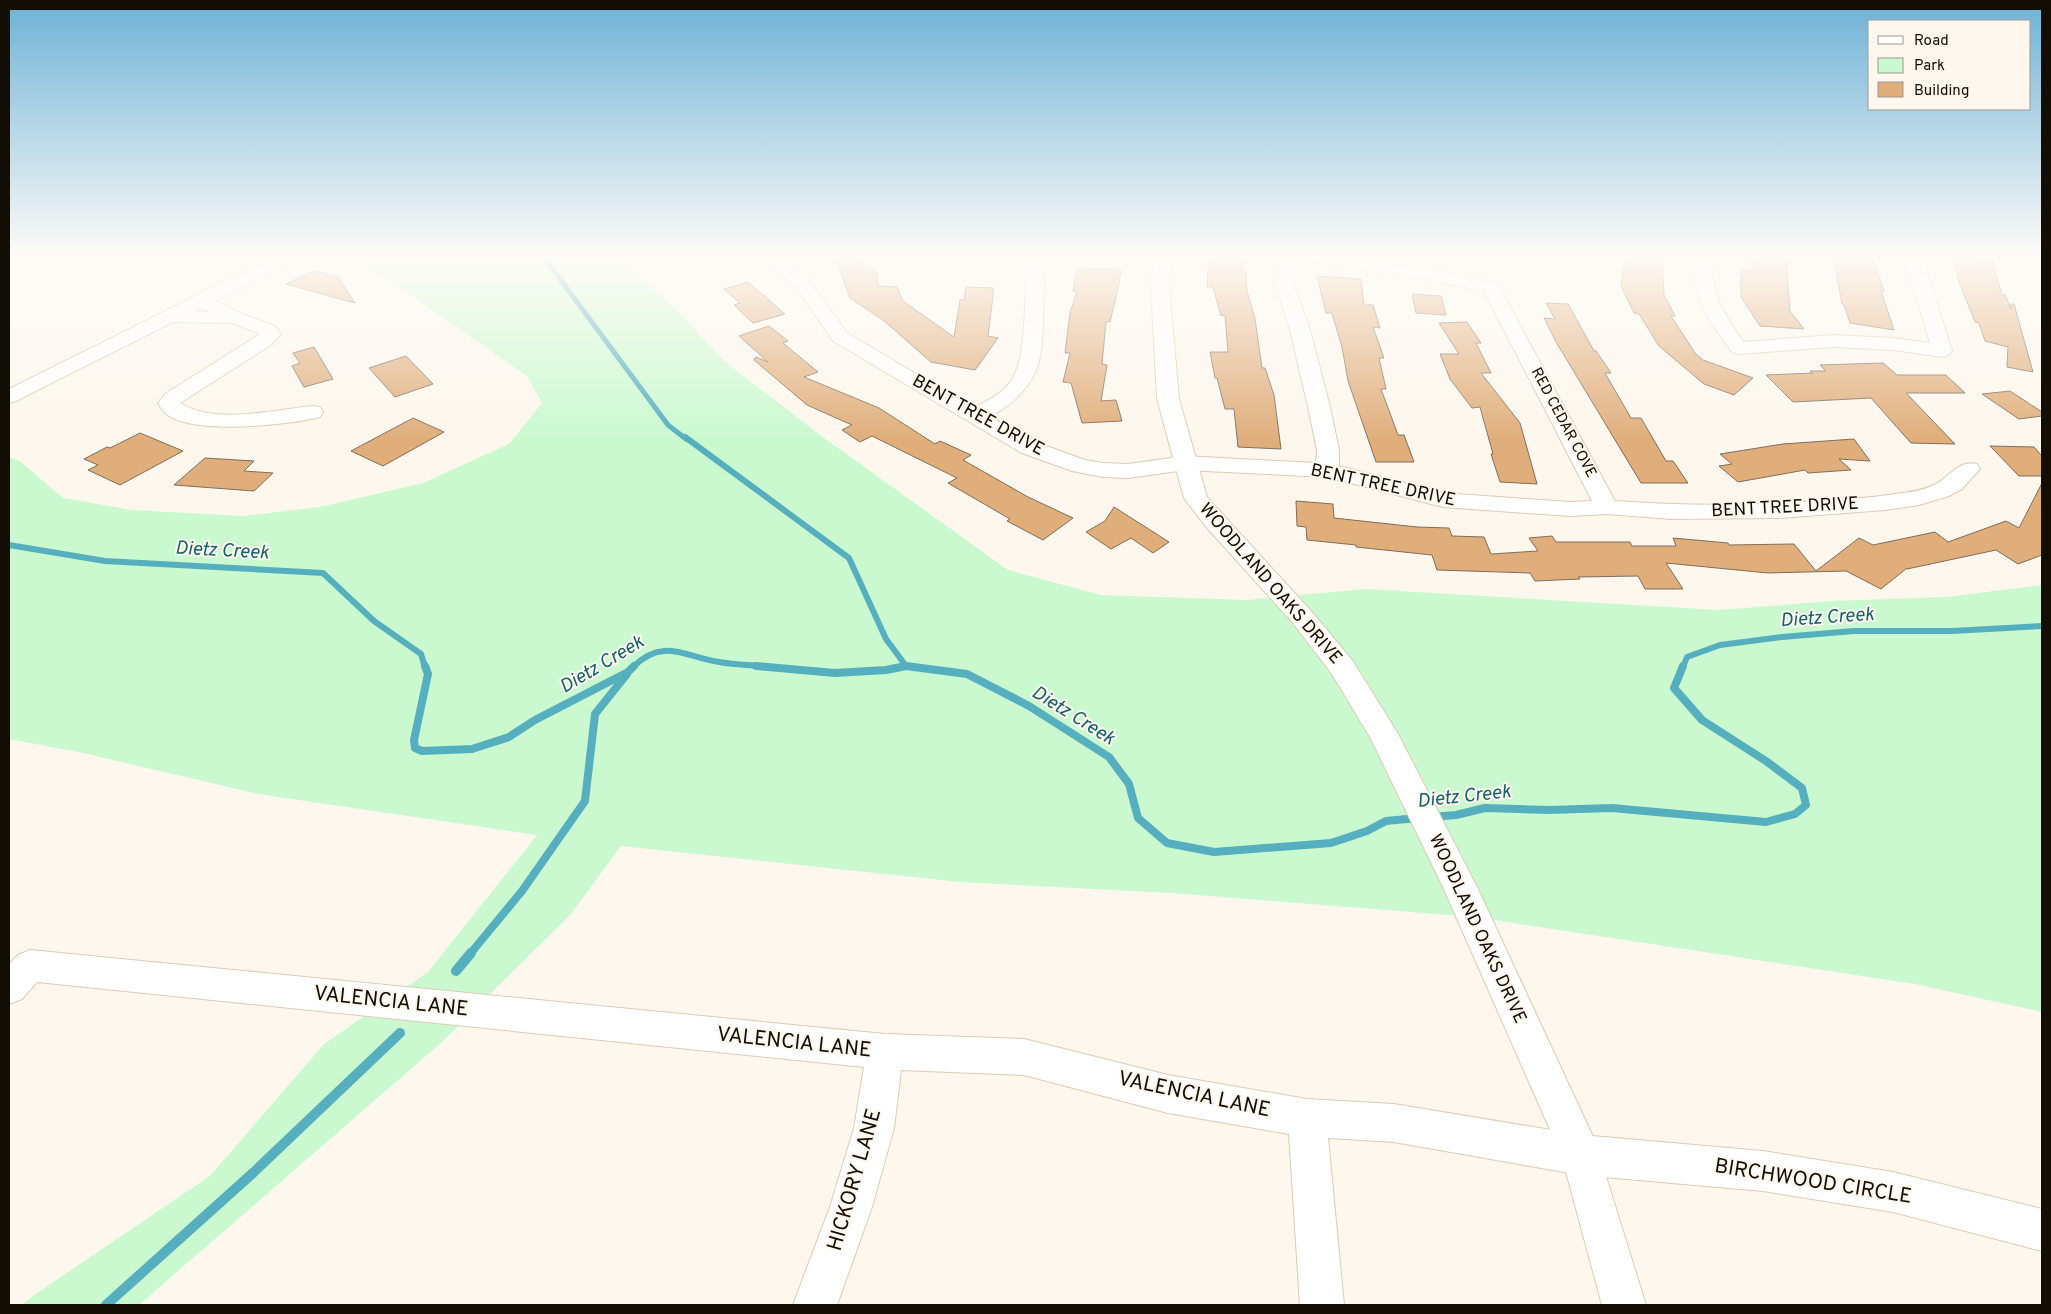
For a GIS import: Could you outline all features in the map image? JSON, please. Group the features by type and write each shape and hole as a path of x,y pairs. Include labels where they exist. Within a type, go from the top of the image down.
{"street":[{"path":"9,397 168,317"},
{"path":"213,317 235,318 268,330 271,334 264,341 172,398 169,403 170,408 175,412 192,416 232,421 312,412"},
{"name":"BENT TREE DRIVE","path":"826,317 840,337 1030,448 1080,466 1103,470 1128,471 1185,463 1327,470 1442,500 1570,509 1607,507 1671,512 1780,511 1919,498 1941,491 1954,484 1970,469"},
{"path":"974,417 1010,394 1021,382 1026,372 1030,354 1033,317"},
{"name":"WOODLAND OAKS DRIVE","path":"1162,317 1168,399 1196,498 1216,523 1302,617 1342,667 1383,734 1460,887 1581,1155 1624,1305"},
{"path":"1296,317 1328,450 1327,470"},
{"name":"RED CEDAR COVE","path":"1507,317 1607,507"},
{"path":"1717,317 1739,348 1832,341 1894,344 1942,351 1932,317"},
{"name":"VALENCIA LANE","path":"9,988 30,966 885,1052 1024,1057 1168,1094 1307,1118 1394,1123 1581,1155"},
{"name":"HICKORY LANE","path":"815,1305 851,1207 874,1128 885,1052"},
{"path":"1307,1118 1322,1305"},
{"name":"BIRCHWOOD CIRCLE","path":"1581,1155 1763,1171 1893,1192 2042,1230"}],"green space":[{"path":"442,317 684,317 724,361 820,435 1008,570 1101,595 1247,600 1365,589 1719,610 1832,601 1946,597 2042,585 2042,1012 1915,984 1473,917 1171,893 960,882 621,846 571,914 442,1042 139,1305 22,1305 210,1176 324,1044 428,972 537,835 258,794 83,753 9,739 9,457 20,461 63,498 132,510 243,516 320,507 423,483 509,444 542,403 527,376"}],"building":[{"path":"747,317 773,317 753,323"},
{"path":"879,317 926,317 954,337 957,317 990,317 988,336 998,338 975,370 931,362"},
{"path":"1069,317 1111,317 1110,322 1106,322 1102,364 1107,365 1101,401 1116,400 1122,421 1082,423 1071,383 1063,382 1070,353 1065,353"},
{"path":"1225,317 1255,317 1262,368 1265,368 1274,395 1281,449 1238,447 1234,409 1225,409 1217,378 1215,378 1210,352 1228,352"},
{"path":"1333,317 1377,317 1380,328 1373,327 1384,358 1379,358 1386,389 1381,389 1398,435 1404,435 1414,462 1376,462 1348,381 1342,347"},
{"path":"1554,317 1575,317 1594,351 1596,351 1611,373 1605,373 1631,418 1641,418 1666,461 1673,461 1688,483 1641,483 1556,342 1544,318 1555,319"},
{"path":"1641,317 1672,317 1695,353 1703,360 1753,378 1734,395 1704,384 1659,346"},
{"path":"1754,317 1795,317 1804,329 1760,326"},
{"path":"1848,317 1890,317 1894,330 1850,323"},
{"path":"1973,317 2018,317 2033,372 2007,367 2008,347 1985,341 1979,323 1975,322"},
{"path":"1467,322 1481,343 1476,343 1491,373 1481,373 1520,423 1537,484 1500,482 1480,407 1472,408 1450,379 1440,354 1459,354 1439,323"},
{"path":"769,326 788,341 783,343 818,372 804,377 879,408 935,444 940,441 971,455 963,460 1028,497 1073,518 1043,540 1007,521 1010,519 948,483 957,478 872,436 860,442 842,430 852,425 807,405 754,360 756,357 768,362 739,336"},
{"path":"314,347 333,379 304,387 292,366 300,363 293,353"},
{"path":"406,356 433,384 395,397 369,368"},
{"path":"1883,363 1897,375 1946,375 1965,393 1906,393 1955,444 1911,443 1871,398 1793,402 1766,375 1826,371 1820,365"},
{"path":"2010,391 2042,412 2042,416 2019,419 1982,394"},
{"path":"413,418 444,432 383,466 351,451"},
{"path":"140,433 183,451 120,485 88,470 98,465 84,459"},
{"path":"1854,439 1870,461 1839,459 1851,470 1808,473 1805,470 1738,482 1719,466 1732,464 1720,454 1783,444"},
{"path":"1990,446 2034,447 2042,456 2042,476 2019,476"},
{"path":"205,458 254,461 244,471 273,473 254,491 174,485"},
{"path":"2042,483 2042,555 2018,564 1996,550 1907,568 1881,589 1846,571 1768,573 1666,563 1683,589 1645,589 1638,576 1578,577 1580,579 1535,581 1530,573 1437,570 1432,555 1307,540 1306,527 1297,526 1296,501 1333,504 1334,518 1417,527 1449,528 1452,536 1484,537 1491,554 1538,551 1529,538 1552,536 1556,542 1630,542 1632,546 1676,546 1673,538 1728,543 1729,545 1794,544 1816,571 1859,538 1873,545 1935,532 1948,542 2006,521 2019,528"},
{"path":"1114,507 1169,542 1153,553 1131,538 1111,549 1086,532 1105,521"}],"waterway":[{"path":"588,317 668,425 686,439"},
{"path":"685,437 849,558 886,639 906,666"},
{"name":"Dietz Creek","path":"9,545 105,561 323,573 374,621 421,654 425,667"},
{"name":"Dietz Creek","path":"1683,667 1687,657 1720,645 1782,637 1854,631 1952,631 2042,626"},
{"name":"Dietz Creek","path":"633,667 644,658 664,651 685,653 725,663 770,667"},
{"name":"Dietz Creek","path":"425,666 428,674 414,740 415,748 422,751 472,749 509,737 535,720 628,672 633,667"},
{"name":"Dietz Creek","path":"756,666 835,673 886,670 906,666"},
{"name":"Dietz Creek","path":"906,666 967,674 1029,706 1109,757 1129,784 1138,818 1167,843 1214,852 1331,843 1367,831 1386,821 1418,818"},
{"name":"Dietz Creek","path":"1431,817 1456,815 1485,808 1549,810 1612,808 1766,822 1795,814 1806,805 1802,788 1766,761 1702,720 1674,688 1683,666"},
{"name":"Dietz Creek","path":"902,667 912,667"},
{"path":"470,954 522,891 585,801 595,714 627,674"},
{"path":"456,971 471,953"},
{"path":"106,1305 254,1172 400,1033"}]}
